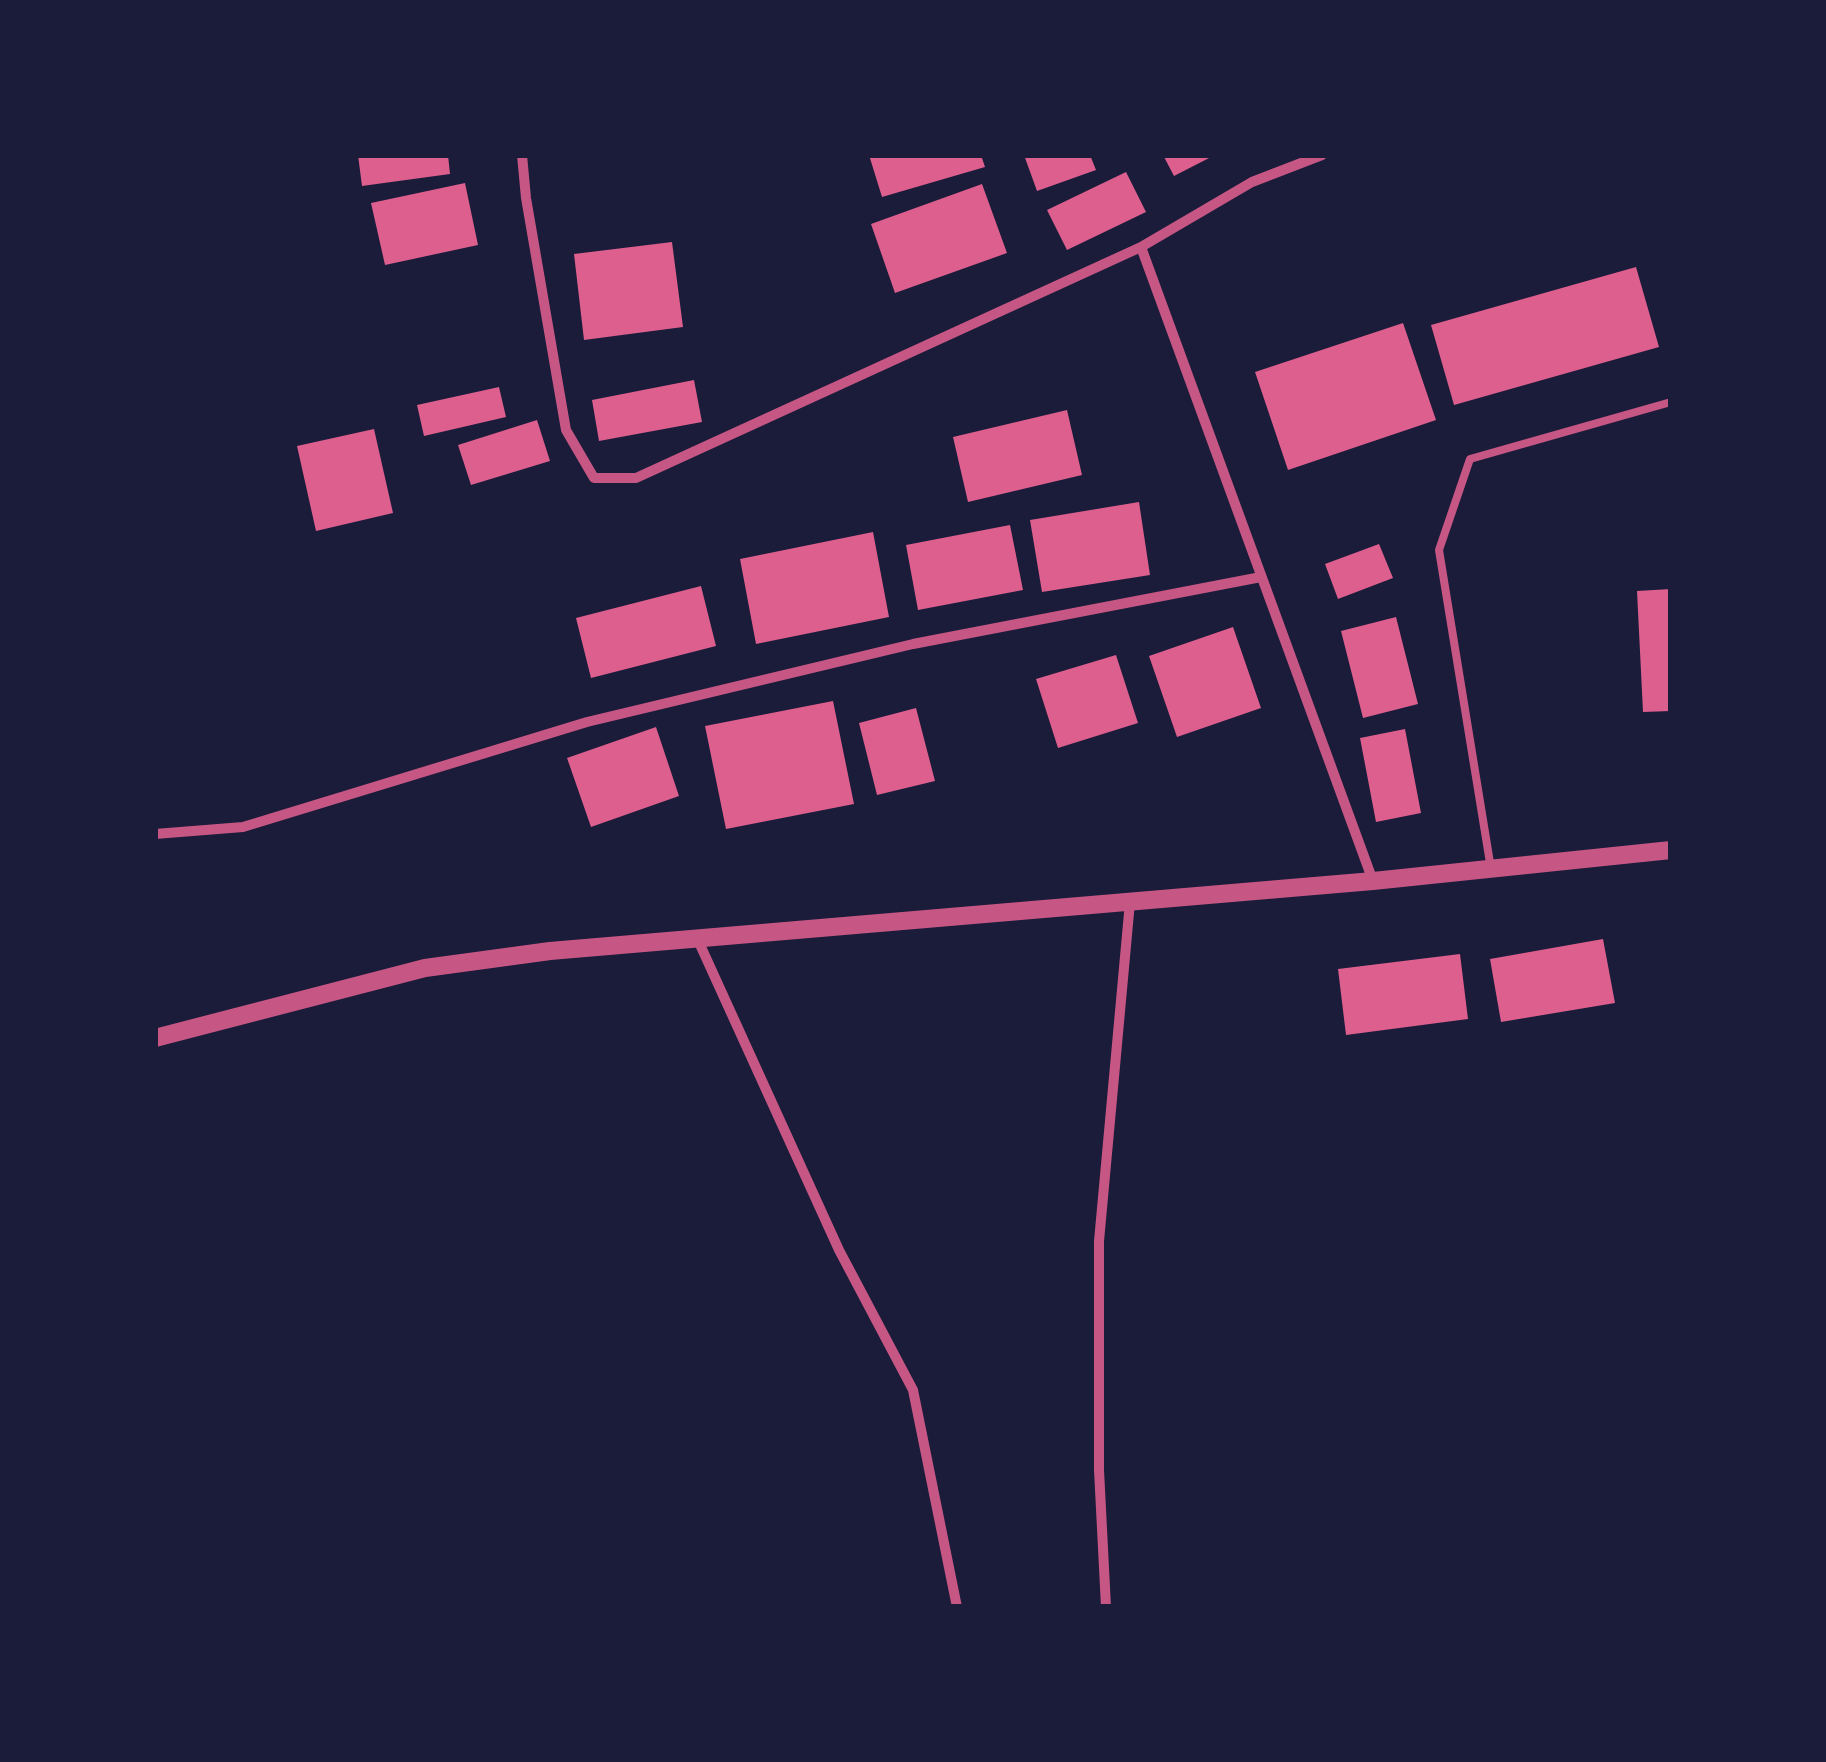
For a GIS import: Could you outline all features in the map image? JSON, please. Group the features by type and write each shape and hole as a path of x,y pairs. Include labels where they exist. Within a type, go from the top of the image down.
{"street":[{"path":"522,155 566,430 594,478 636,478 1141,247 1252,182 1322,155"},
{"path":"1141,247 1373,881"},
{"path":"155,834 243,827 587,722 913,644 1261,577"},
{"path":"155,1038 425,968 550,950 1373,881 1671,850"},
{"path":"1106,1607 1100,1470 1099,1241 1130,902"},
{"path":"697,938 839,1250 913,1390 958,1607"}],"lane":[{"path":"1491,869 1439,550 1470,460 1671,402"}],"building":[{"path":"358,155 448,155 450,174 362,186"},
{"path":"869,155 981,155 985,167 882,197"},
{"path":"1024,155 1090,155 1096,170 1037,191"},
{"path":"1163,155 1215,155 1174,176"},
{"path":"1126,172 1146,212 1067,250 1047,210"},
{"path":"465,183 478,245 385,265 371,203"},
{"path":"982,184 1007,253 895,293 871,224"},
{"path":"672,242 683,327 584,340 574,254"},
{"path":"1636,267 1659,347 1454,405 1431,325"},
{"path":"1403,323 1436,420 1288,470 1255,372"},
{"path":"694,380 702,422 599,441 592,400"},
{"path":"499,387 506,417 424,436 417,405"},
{"path":"1067,410 1082,475 968,502 953,437"},
{"path":"537,420 550,461 471,485 458,445"},
{"path":"374,429 393,513 316,531 297,446"},
{"path":"1139,502 1150,575 1042,592 1030,520"},
{"path":"1010,525 1023,590 918,610 906,545"},
{"path":"873,532 889,617 756,644 740,559"},
{"path":"1379,544 1393,578 1338,599 1325,564"},
{"path":"701,586 716,646 591,678 576,618"},
{"path":"1671,589 1671,711 1643,712 1637,591"},
{"path":"1396,617 1418,704 1363,718 1341,631"},
{"path":"1233,627 1261,708 1177,737 1149,656"},
{"path":"1116,655 1138,723 1058,748 1036,679"},
{"path":"833,701 854,804 726,829 705,726"},
{"path":"916,708 935,781 877,795 859,723"},
{"path":"656,727 679,796 591,827 567,758"},
{"path":"1405,729 1421,813 1376,822 1360,738"},
{"path":"1603,939 1615,1003 1501,1022 1490,959"},
{"path":"1460,954 1468,1019 1346,1035 1338,969"}]}
